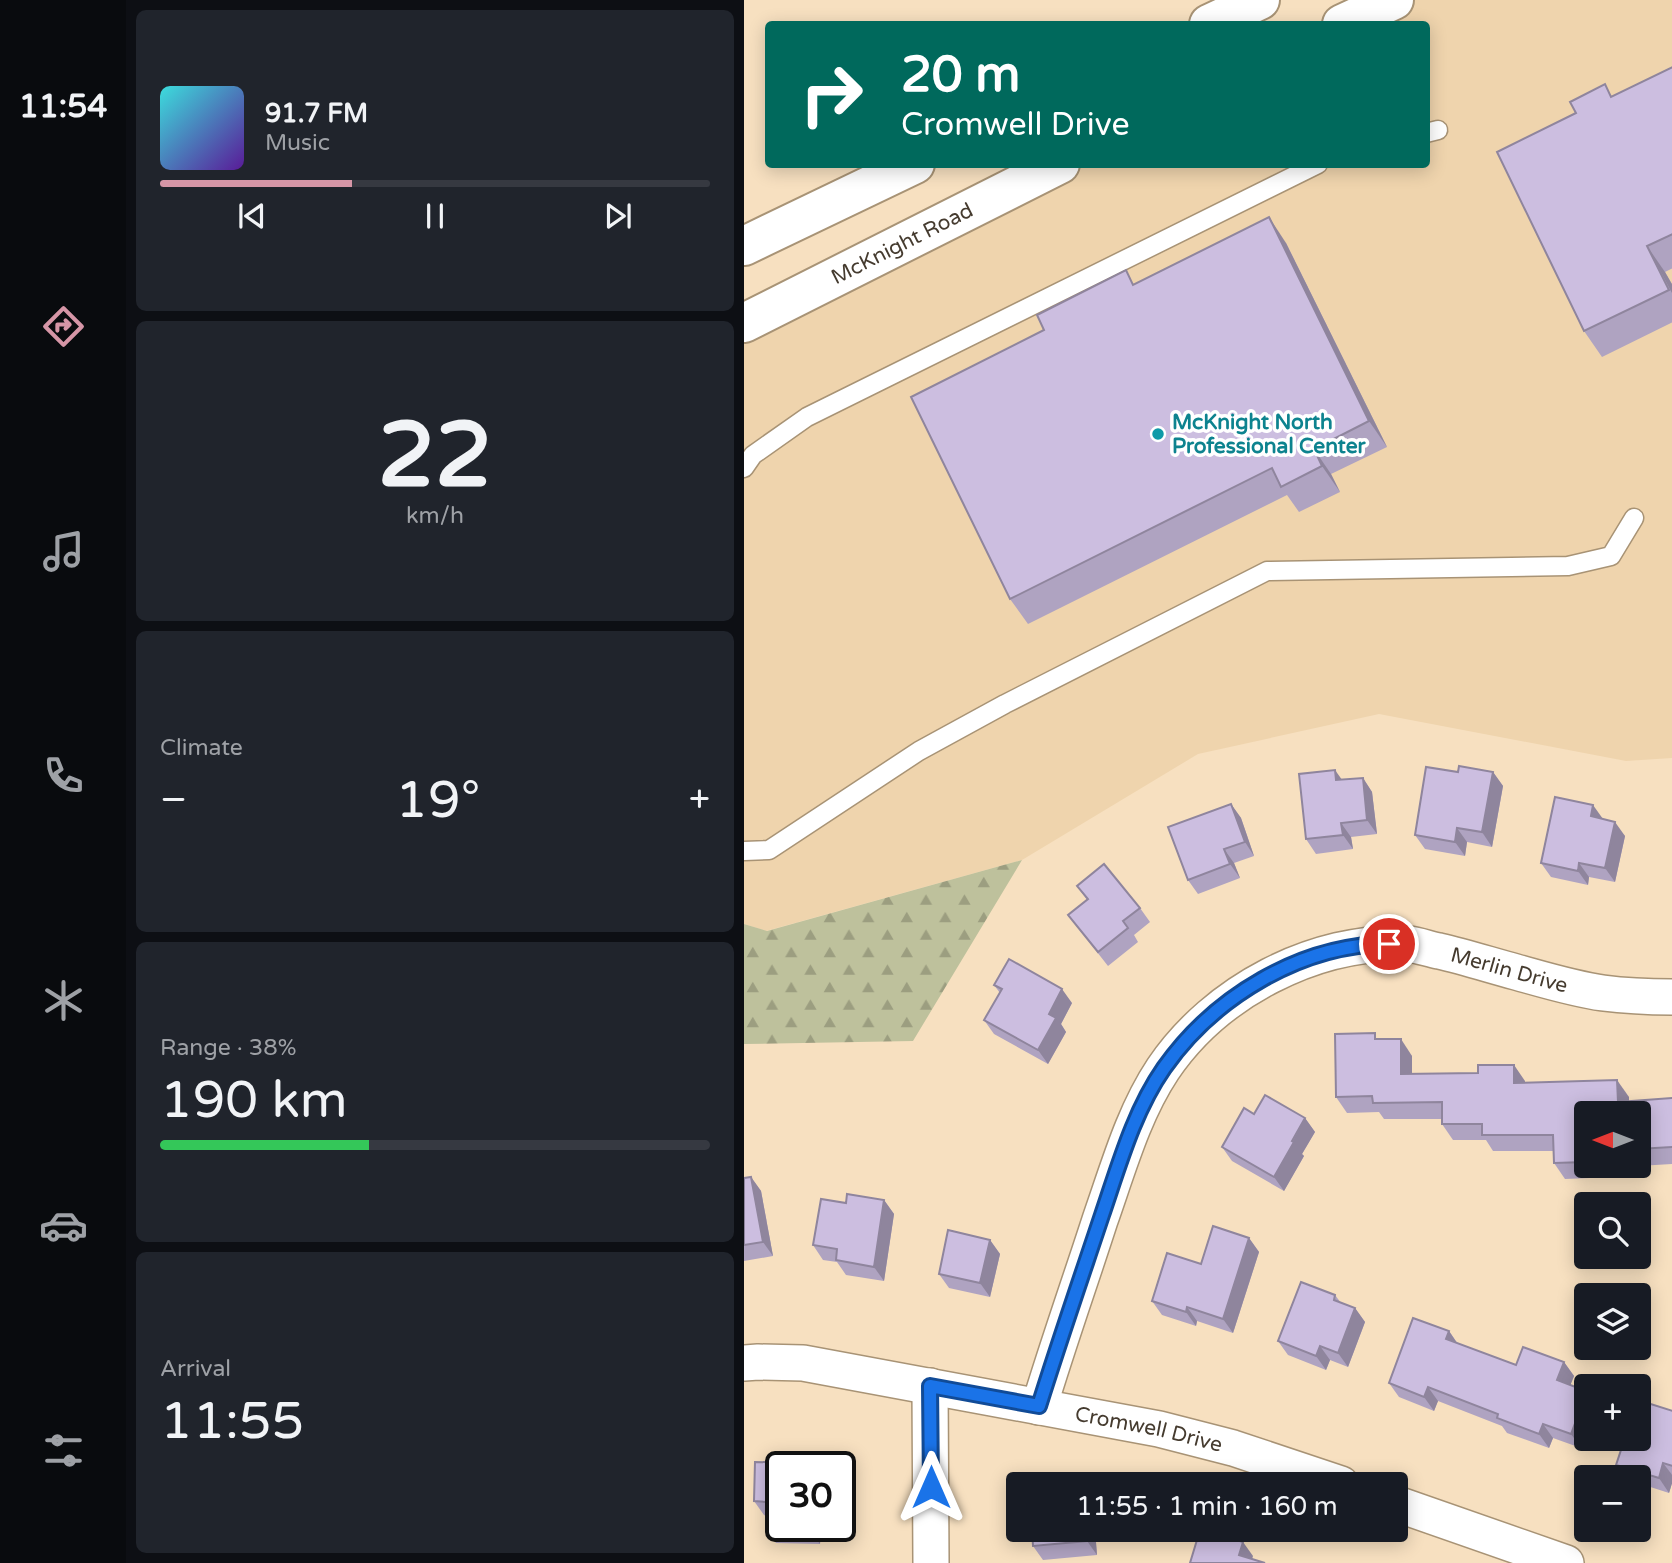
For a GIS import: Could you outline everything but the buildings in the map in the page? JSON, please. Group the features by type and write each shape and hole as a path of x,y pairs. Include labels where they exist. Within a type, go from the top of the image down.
{"highway":[{"path":"1215,21 1260,0"},
{"path":"1348,21 1394,0"},
{"path":"744,246 907,168"},
{"name":"McKnight Road","path":"744,323 1052,168"}],"street":[{"name":"Merlin Drive","path":"1039,1406 1138,1114 1163,1069 1189,1037 1220,1008 1249,988 1282,970 1322,954 1367,944 1411,944 1553,983 1638,996 1672,998"},
{"name":"Cromwell Drive","path":"744,1363 803,1363 1159,1429 1233,1448 1305,1472"},
{"path":"930,1386 931,1563"},
{"path":"1408,1508 1566,1563"}],"lane":[{"path":"744,468 753,455 807,417 1310,168"},
{"path":"744,851 769,850 918,751 1267,570 1568,566 1611,556 1634,518"}],"shaded area":[{"path":"1394,0 1672,0 1672,758 1626,761 1379,714 1198,754 1022,860 766,931 744,924 744,323 1054,168 1430,168 1430,21 1348,21"}],"green space":[{"path":"1022,860 913,1041 744,1044 744,924 767,931"}],"place":[{"name":"McKnight North Professional Center","path":"1158,434"}],"route":[{"path":"931,1487 930,1386 1039,1406 1138,1114 1163,1069 1189,1037 1220,1008 1282,970 1322,954 1367,944 1389,944"}]}
